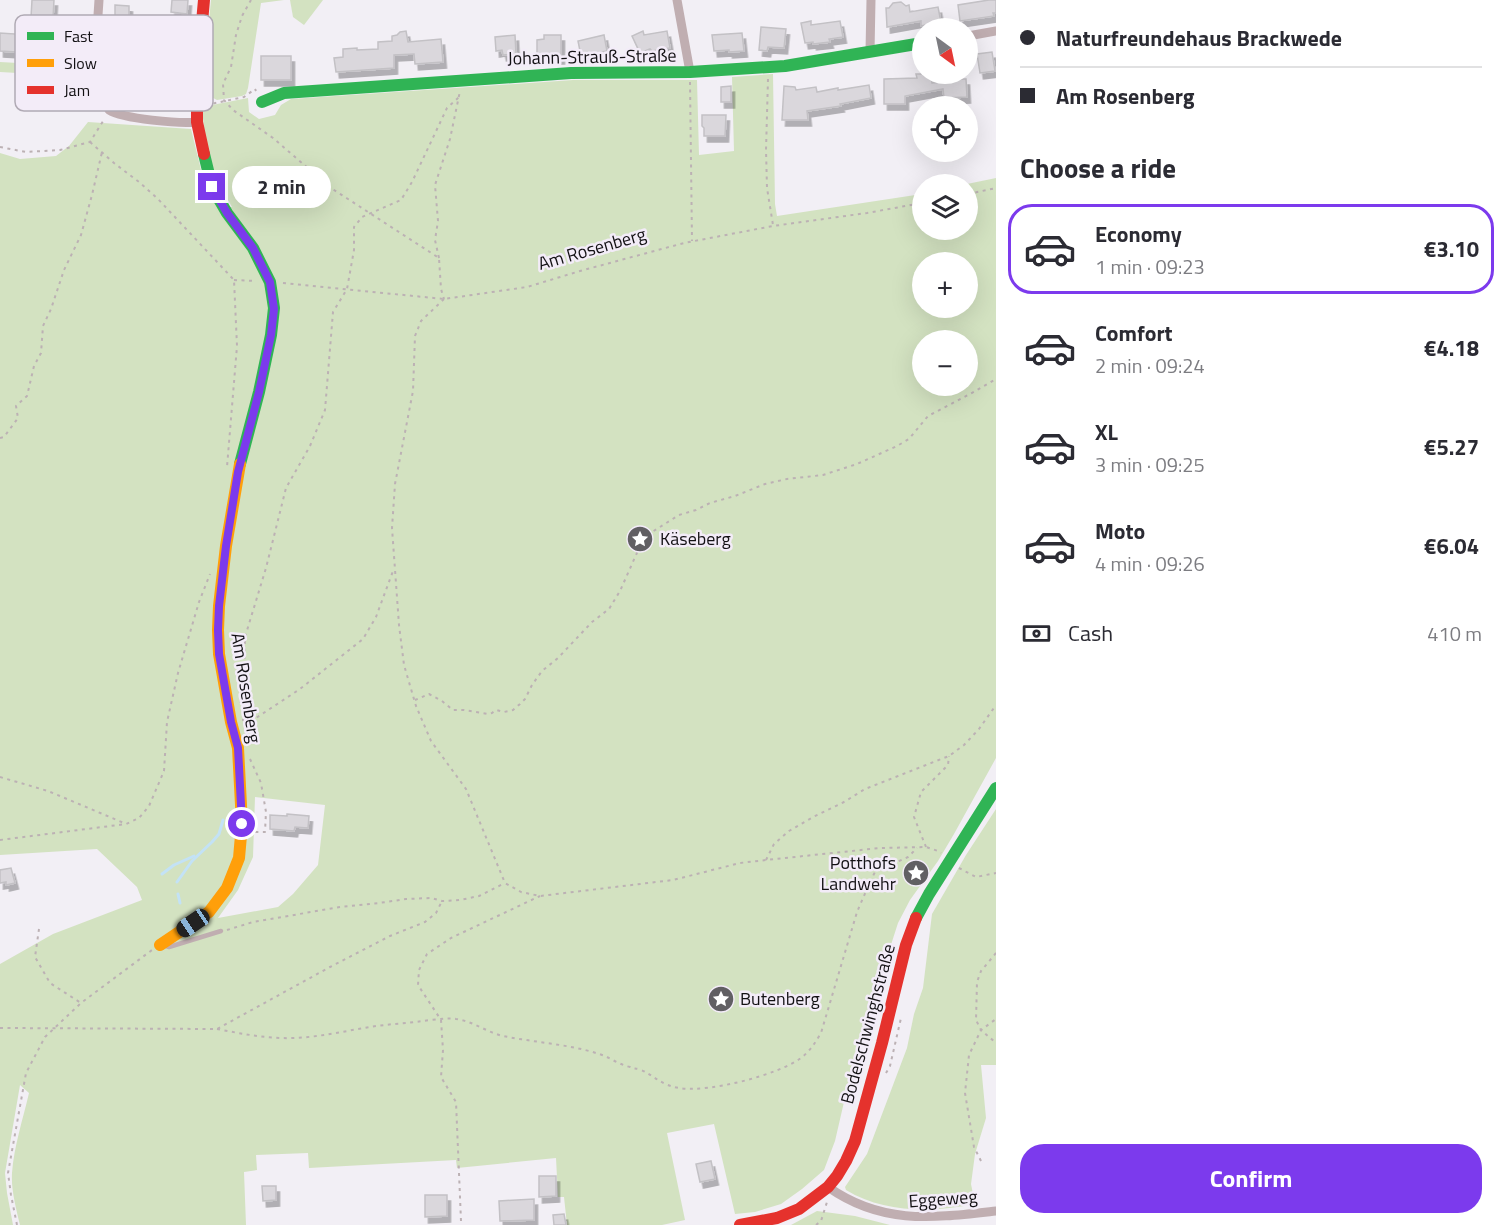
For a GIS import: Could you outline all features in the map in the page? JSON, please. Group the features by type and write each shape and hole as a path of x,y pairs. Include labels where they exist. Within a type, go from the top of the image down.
{"street":[{"path":"98,15 99,0"},
{"name":"Am Rosenberg","path":"203,15 204,0"},
{"path":"677,0 690,72"},
{"path":"870,51 871,0"},
{"path":"978,35 996,32"},
{"name":"Johann-Strauß-Straße","path":"262,102 284,93 462,79 571,73 690,72 785,66 912,45"},
{"path":"111,111 120,115 185,123 197,122"},
{"name":"Am Rosenberg","path":"160,945 209,912 227,888 239,858 242,824 238,748 230,718 219,654 219,606 238,472 250,430 271,335 274,309 270,282 253,248 227,213 212,187 197,122 198,111"},
{"name":"Bodelschwinghstraße","path":"740,1225 789,1214 831,1190 855,1141 914,921 996,788"},
{"name":"Eggeweg","path":"831,1190 854,1205 888,1217 914,1220 996,1210"}],"lane":[{"path":"160,945 169,947 221,932"}],"path":[{"path":"251,0 242,16 236,35 231,67 223,84 224,100 233,110 273,138 331,188 438,258"},
{"path":"768,67 767,188 774,226"},
{"path":"690,72 692,242"},
{"path":"462,79 450,139 435,185 438,221 435,240 444,299 421,321 416,336 413,392 395,484 392,528 394,568 404,665 416,706 431,741 466,789 505,883 521,892 540,896"},
{"path":"213,103 244,97 255,89 262,102"},
{"path":"230,718 243,699 245,637 266,568 286,488 310,446 325,410 333,312 347,290 354,250 354,227 362,217 401,200 447,108 459,97"},
{"path":"0,147 26,152 60,150 90,142 108,111"},
{"path":"90,142 158,199 234,280 237,346 226,469"},
{"path":"0,438 18,418 16,406 27,396 34,366 41,352 43,326 64,270 81,235 102,152"},
{"path":"978,192 996,188"},
{"name":"Am Rosenberg","path":"270,282 444,299 527,286 692,242 774,226 912,205"},
{"path":"234,280 270,282"},
{"path":"415,700 429,694 453,710 488,714 496,710 513,710 525,699 542,671 558,658 592,622 609,609 620,591 640,546 652,532 679,515 765,484 824,475 867,460 909,439 928,416 996,379"},
{"path":"230,718 256,718 300,689 363,639 376,617 394,568"},
{"path":"0,840 126,824 139,819 149,806 164,771 167,722 199,602"},
{"path":"766,860 774,844 789,831 813,817 865,789 949,756 964,745 979,729 996,705"},
{"path":"247,753 261,783 266,812 265,832"},
{"path":"926,847 914,817 921,792 948,765 949,756"},
{"path":"0,777 48,791 126,824"},
{"path":"0,1028 218,1029 253,1036 293,1038 328,1035 373,1026 454,1018 472,1022 501,1035 567,1046 604,1056 638,1069 666,1085 682,1089 718,1086 776,1072 801,1058 810,1050 821,1033 856,912 870,882 876,872 908,857 917,847"},
{"path":"461,1221 456,1102 441,1077 443,1050 441,1020 418,985 419,969 428,954 451,938 540,896 673,880 740,862 880,848 926,847 938,851 961,870 976,877 996,873"},
{"path":"221,932 254,922 340,907 406,899 460,900 479,896 505,883"},
{"path":"218,1029 330,967 390,936 425,922 436,913 442,901"},
{"path":"39,929 35,957 50,982 81,1003"},
{"path":"16,1225 8,1173 26,1073 45,1037 54,1028 81,1003 160,945"},
{"path":"996,953 981,971 977,982 976,1020 981,1030 996,1043"},
{"path":"882,1080 890,1066 901,1020 901,1010"},
{"path":"981,1161 974,1147 965,1093 969,1055 981,1030 996,1019"},
{"path":"816,1225 821,1221 831,1190"}],"green space":[{"path":"211,0 284,0 261,3 248,88 246,94 242,96 217,100 213,98 213,15 210,15"},
{"path":"290,0 323,0 304,25 293,17"},
{"path":"0,62 15,63 15,73 0,72"},
{"path":"773,74 777,216 912,196 912,240 978,240 978,182 996,178 996,758 938,861 910,900 898,923 867,1033 847,1089 835,1141 824,1170 781,1204 755,1212 735,1214 714,1124 667,1133 685,1220 662,1225 567,1225 564,1197 558,1197 556,1158 457,1168 456,1160 309,1168 308,1153 256,1155 257,1170 244,1172 246,1225 20,1225 13,1192 12,1173 29,1093 20,1085 5,1173 13,1225 0,1225 0,964 53,934 142,900 137,887 97,849 0,855 0,153 20,159 56,156 69,146 88,122 191,129 205,186 218,206 232,207 214,173 205,136 202,111 213,111 213,105 248,98 249,112 259,119 275,115 281,105 291,99 573,80 697,80 699,155 734,151 732,77","holes":["255,797 325,805 318,865 293,894 278,907 218,918 238,890 253,857"]},
{"path":"996,809 996,1065 981,1065 986,1118 975,1154 971,1184 975,1204 925,1210 876,1203 861,1198 846,1190 845,1187 867,1154 907,1048 914,1014 923,988 932,914"},
{"path":"817,1211 855,1216 890,1225 791,1225"}],"building":[{"path":"32,0 54,0 53,15 31,15"},
{"path":"172,0 188,0 187,14 171,12"},
{"path":"996,0 996,13 993,13 994,16 978,18 960,18 958,5"},
{"path":"901,2 906,6 909,5 910,12 938,7 940,18 912,18 912,23 887,27 886,8 893,3"},
{"path":"115,5 129,6 129,15 115,15"},
{"path":"811,21 811,25 840,21 843,37 829,39 830,42 805,43 801,23"},
{"path":"761,27 786,29 784,48 768,47 767,51 759,50"},
{"path":"406,31 408,42 441,39 443,62 415,64 414,54 394,55 394,68 336,72 334,58 343,57 343,49 378,49 378,42 392,41 392,36"},
{"path":"643,31 644,35 667,31 670,48 652,51 650,49 640,53 632,36"},
{"path":"0,33 15,34 15,52 0,51"},
{"path":"742,33 744,51 714,51 712,35"},
{"path":"515,35 516,54 503,55 502,50 496,51 495,37"},
{"path":"544,35 561,35 561,58 537,58 537,40 544,39"},
{"path":"604,35 607,51 581,56 578,41"},
{"path":"992,52 995,71 980,73 978,54"},
{"path":"261,56 291,56 291,80 261,80"},
{"path":"912,78 912,84 966,84 967,96 944,96 943,89 905,96 905,104 884,104 884,79"},
{"path":"869,85 871,98 840,104 841,106 807,111 808,120 782,120 784,86 795,87 796,90 816,87 817,92"},
{"path":"731,86 731,102 721,102 721,87"},
{"path":"702,115 726,115 725,136 704,136"},
{"path":"287,814 309,816 308,828 295,827 294,831 270,829 270,815 287,816"},
{"path":"11,868 15,883 6,885 6,882 0,883 0,870"},
{"path":"711,1161 715,1179 700,1182 696,1164"},
{"path":"539,1176 556,1176 556,1196 539,1197"},
{"path":"262,1186 276,1186 276,1200 263,1201"},
{"path":"425,1195 447,1195 447,1216 425,1217"},
{"path":"534,1199 534,1220 500,1221 499,1201"},
{"path":"564,1214 566,1225 554,1225 553,1215"}],"waterway":[{"path":"177,882 192,861 219,834 223,820"},
{"path":"162,874 174,865 194,856"},
{"path":"178,894 180,903"}],"traffic: fast":[{"path":"262,102 284,93 571,73 690,72 785,66 912,45"},
{"path":"204,154 212,187 227,213 253,248 270,282 274,308 259,392 240,464"},
{"path":"916,918 996,788"}],"traffic: slow":[{"path":"160,945 209,912 227,888 239,858 242,824 238,748 219,654 218,630 226,546 240,464"}],"traffic: jam":[{"path":"203,15 204,0"},
{"path":"197,111 204,154"},
{"path":"740,1225 777,1218 799,1209 828,1187 846,1161 855,1141 906,945 916,918"}],"place":[{"name":"Käseberg","path":"640,539"},
{"name":"Potthofs Landwehr","path":"916,873"},
{"name":"Butenberg","path":"721,999"}],"route":[{"path":"212,187 227,213 253,248 270,282 274,309 259,392 238,472 219,606 219,654 238,748 242,824"}]}
